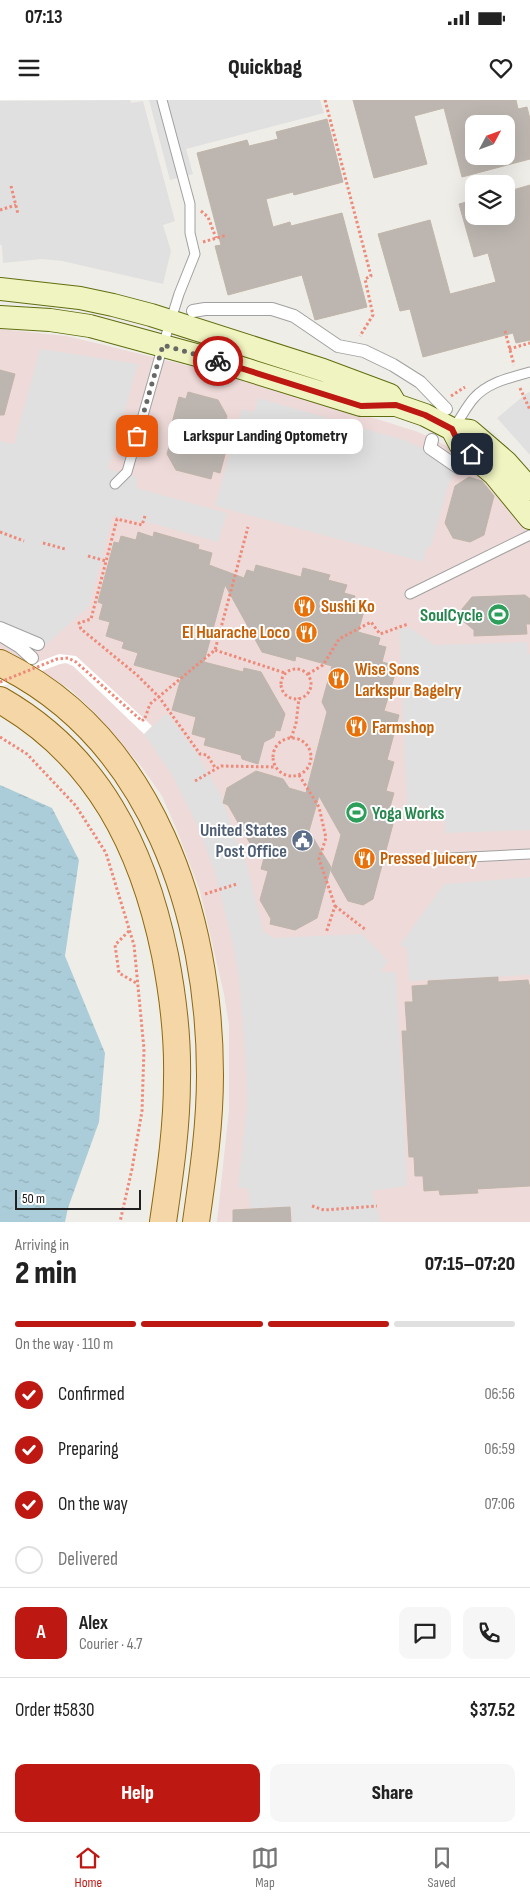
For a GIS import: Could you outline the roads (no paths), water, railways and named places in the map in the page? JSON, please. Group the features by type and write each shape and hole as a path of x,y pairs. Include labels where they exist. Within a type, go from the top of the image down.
{"main road":[{"path":"0,289 80,298 170,321 323,370 390,395 396,405"},
{"path":"0,317 71,323 163,345 361,406 396,405 425,415 449,419 482,440 506,462 530,489"},
{"path":"449,419 460,446 494,474 530,518"},
{"path":"0,663 35,684 64,706 118,760 148,806 174,866 188,911 200,966 210,1057 206,1149 196,1222"},
{"path":"0,700 25,716 54,739 98,788 113,810 131,843 150,895 170,985 177,1058 175,1132 163,1222"}],"street":[{"path":"193,311 205,309 272,309 294,316 338,346 361,351 394,365 420,382 449,419"},
{"path":"432,440 430,448 459,468"},
{"path":"0,628 38,644"},
{"path":"0,635 20,647 32,658"}],"lane":[{"path":"115,484 127,472 170,321 195,254 190,233 190,204 162,100"},
{"path":"449,419 487,387 530,372"},
{"path":"410,594 530,535"},
{"path":"431,860 530,854"}],"water":[{"path":"0,785 52,808 79,860 65,956 105,1053 99,1122 68,1208 65,1222 0,1222"}],"place":[{"name":"Larkspur Landing Optometry","path":"137,436"},
{"name":"Sushi Ko","path":"305,606"},
{"name":"SoulCycle","path":"499,615"},
{"name":"El Huarache Loco","path":"306,632"},
{"name":"Wise Sons Larkspur Bagelry","path":"339,679"},
{"name":"Farmshop","path":"356,727"},
{"name":"Yoga Works","path":"356,813"},
{"name":"United States Post Office","path":"303,840"},
{"name":"Pressed Juicery","path":"364,858"}]}
